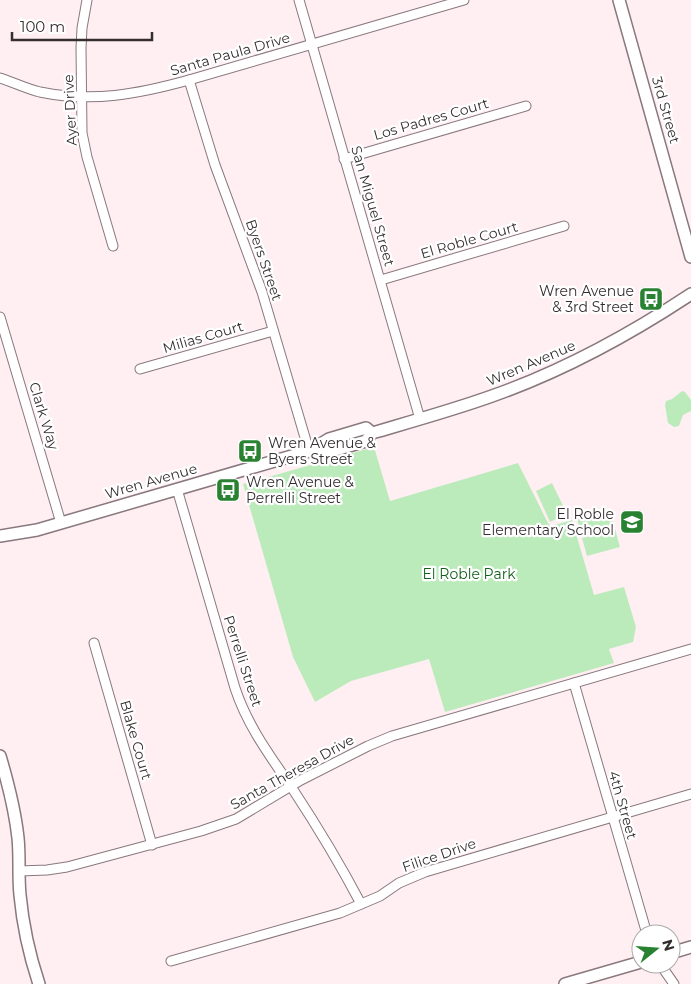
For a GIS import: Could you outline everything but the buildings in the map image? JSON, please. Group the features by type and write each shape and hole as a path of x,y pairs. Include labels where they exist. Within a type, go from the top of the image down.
{"street":[{"name":"Ayer Drive","path":"88,0 82,28 81,97 84,144 113,246"},
{"name":"San Miguel Street","path":"299,0 420,419"},
{"name":"Santa Paula Drive","path":"0,78 39,92 81,97 138,93 155,90 464,0"},
{"name":"3rd Street","path":"619,0 691,257"},
{"name":"Byers Street","path":"189,80 208,147 255,270 309,451"},
{"name":"Los Padres Court","path":"344,159 526,106"},
{"name":"El Roble Court","path":"381,280 564,226"},
{"name":"Wren Avenue","path":"0,536 22,533 61,523 309,451 332,451 366,441 372,432 493,396 578,360 660,315 691,294"},
{"name":"Clark Way","path":"0,317 61,523"},
{"name":"Milias Court","path":"140,369 273,331"},
{"name":"Perrelli Street","path":"177,490 243,710 333,853 361,904"},
{"name":"Blake Court","path":"94,643 152,845"},
{"name":"Santa Theresa Drive","path":"19,872 57,870 201,831 236,819 322,769 392,736 691,649"},
{"name":"4th Street","path":"574,683 644,924"},
{"path":"0,756 14,808 25,938 39,984"},
{"name":"Filice Drive","path":"171,961 340,913 380,896 425,872 691,794"},
{"path":"565,984 631,965"}],"green space":[{"path":"682,391 691,400 691,411 683,415 679,426 674,427 668,423 665,405 666,401"},
{"name":"El Roble Park","path":"374,447 390,501 518,463 548,523 551,526 572,520 594,595 624,587 636,627 633,642 609,649 614,663 445,712 429,659 351,681 315,702 293,657 243,484"},
{"path":"552,483 567,514 550,522 536,491"},
{"path":"609,509 615,528 582,537 577,519"},
{"path":"615,529 620,547 587,556 582,538"}],"place":[{"name":"Wren Avenue & 3rd Street","path":"651,299"},
{"name":"Wren Avenue & Byers Street","path":"250,451"},
{"name":"Wren Avenue & Perrelli Street","path":"228,490"},
{"name":"El Roble Elementary School","path":"632,522"}]}
